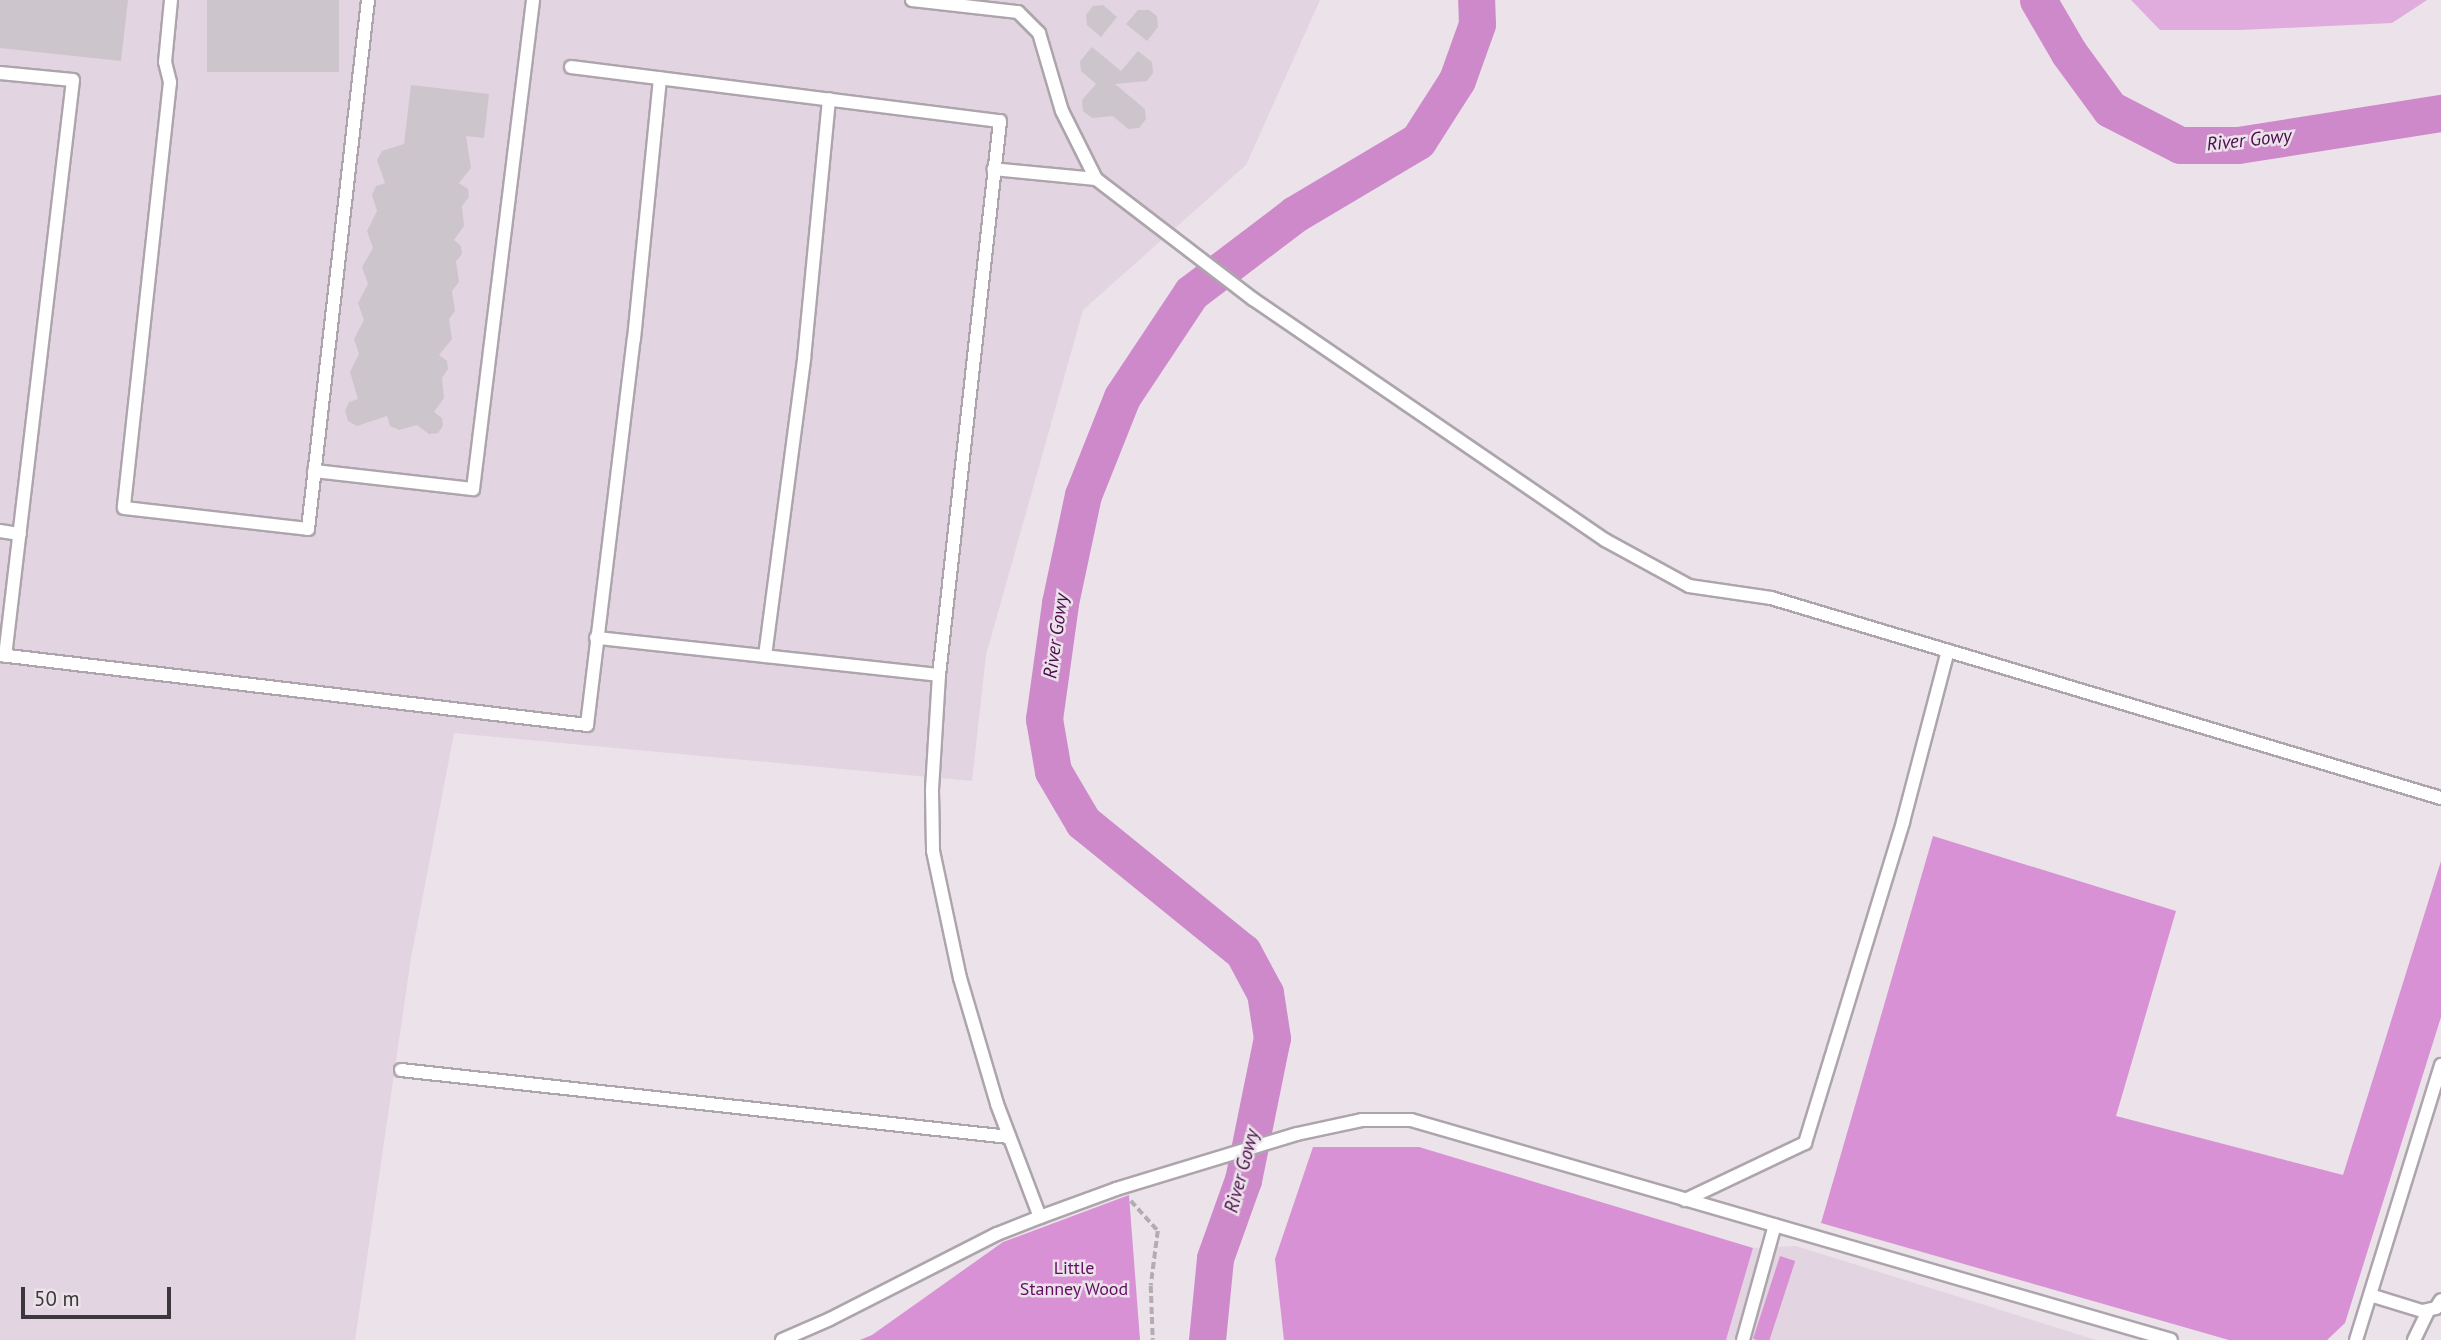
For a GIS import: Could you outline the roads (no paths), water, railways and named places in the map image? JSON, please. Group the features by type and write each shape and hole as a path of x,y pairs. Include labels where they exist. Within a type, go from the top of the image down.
{"lane":[{"path":"172,0 164,62 170,82 124,508 308,529 368,0"},
{"path":"314,471 473,489 533,0"},
{"path":"912,0 1018,12 1039,33 1062,111 1096,179 1192,249 1253,299 1605,540 1689,586 1772,598 2441,798"},
{"path":"571,67 1000,121 939,675 932,791 933,851 960,978 997,1104 1040,1217"},
{"path":"0,73 73,80 20,534 3,656 587,725 635,339 660,78"},
{"path":"765,656 804,359 829,99"},
{"path":"993,169 1096,179"},
{"path":"0,531 20,534"},
{"path":"596,638 939,675"},
{"path":"1685,1200 1805,1143 1903,822 1948,651"},
{"path":"2356,1340 2441,1065"},
{"path":"401,1070 1009,1137"},
{"path":"782,1340 830,1319 998,1234 1040,1217 1187,1167 1297,1134 1362,1120 1410,1120 2171,1340"},
{"path":"1743,1340 1775,1226"},
{"path":"2370,1295 2428,1311"},
{"path":"2414,1340 2428,1311 2441,1300"}],"waterway":[{"name":"River Gowy","path":"1207,1340 1215,1258 1243,1180 1272,1038 1265,993 1243,952 1083,822 1053,771 1044,719 1060,603 1083,495 1122,397 1191,293 1295,214 1418,141 1457,80 1477,24 1476,0"},
{"name":"River Gowy","path":"2038,0 2069,53 2110,109 2180,145 2238,145 2441,113"}],"park label":[{"name":"Little Stanney Wood","path":"1074,1279"}]}
